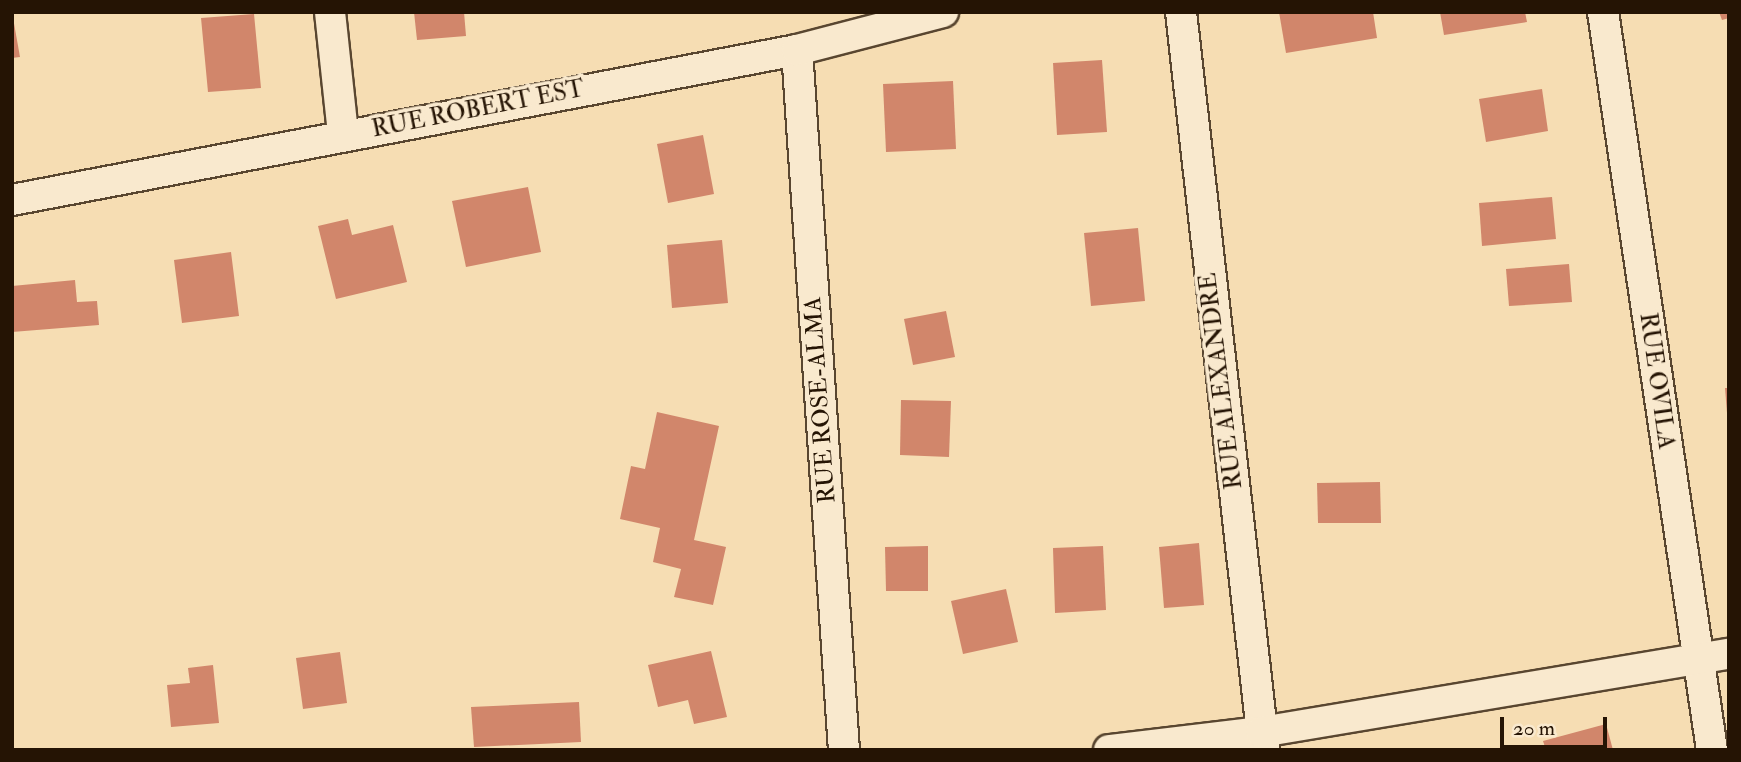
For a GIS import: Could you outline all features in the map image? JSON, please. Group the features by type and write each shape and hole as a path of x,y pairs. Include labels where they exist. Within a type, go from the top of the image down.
{"street":[{"path":"330,12 343,134"},
{"name":"RUE ROBERT EST","path":"12,200 343,134 797,50 864,21 943,12"},
{"name":"RUE ALEXANDRE","path":"1181,12 1262,741"},
{"name":"RUE OVILA","path":"1603,12 1712,750"},
{"name":"RUE ROSE-ALMA","path":"797,50 844,750"},
{"path":"1109,750 1262,741 1729,654"}],"building":[{"path":"12,12 20,57 12,58"},
{"path":"414,12 464,12 466,36 417,40"},
{"path":"1279,12 1373,12 1377,38 1286,53"},
{"path":"1440,12 1525,12 1527,22 1444,35"},
{"path":"1719,12 1729,12 1729,18 1722,20"},
{"path":"254,14 261,88 208,92 201,18"},
{"path":"1102,60 1107,132 1057,135 1053,63"},
{"path":"953,81 956,149 886,152 883,84"},
{"path":"1542,89 1548,131 1486,142 1479,99"},
{"path":"703,135 714,194 668,203 657,144"},
{"path":"528,187 541,252 466,267 452,201"},
{"path":"1552,197 1556,239 1482,246 1479,203"},
{"path":"348,219 352,235 393,225 407,282 336,299 318,226"},
{"path":"1138,228 1145,301 1091,306 1084,233"},
{"path":"722,240 728,303 672,308 667,245"},
{"path":"231,252 239,316 182,323 174,260"},
{"path":"1569,264 1572,302 1509,306 1506,269"},
{"path":"75,280 77,302 97,301 99,325 12,332 12,286"},
{"path":"946,311 955,357 913,365 904,319"},
{"path":"1725,388 1729,388 1729,413 1727,413"},
{"path":"901,400 951,401 949,457 900,455"},
{"path":"657,412 719,426 694,540 726,547 713,605 674,597 681,569 653,562 660,528 620,519 631,466 645,469"},
{"path":"1380,482 1381,523 1318,523 1317,483"},
{"path":"1199,543 1204,605 1164,608 1159,547"},
{"path":"928,546 928,591 886,591 885,547"},
{"path":"1103,546 1106,610 1055,613 1053,548"},
{"path":"1006,589 1018,642 963,654 951,601"},
{"path":"711,651 727,717 694,724 688,700 658,707 648,665"},
{"path":"340,652 347,703 303,709 296,658"},
{"path":"213,665 219,723 171,727 167,685 190,683 188,668"},
{"path":"579,702 581,742 474,747 471,707"},
{"path":"1606,724 1613,750 1546,750 1543,741"}]}
